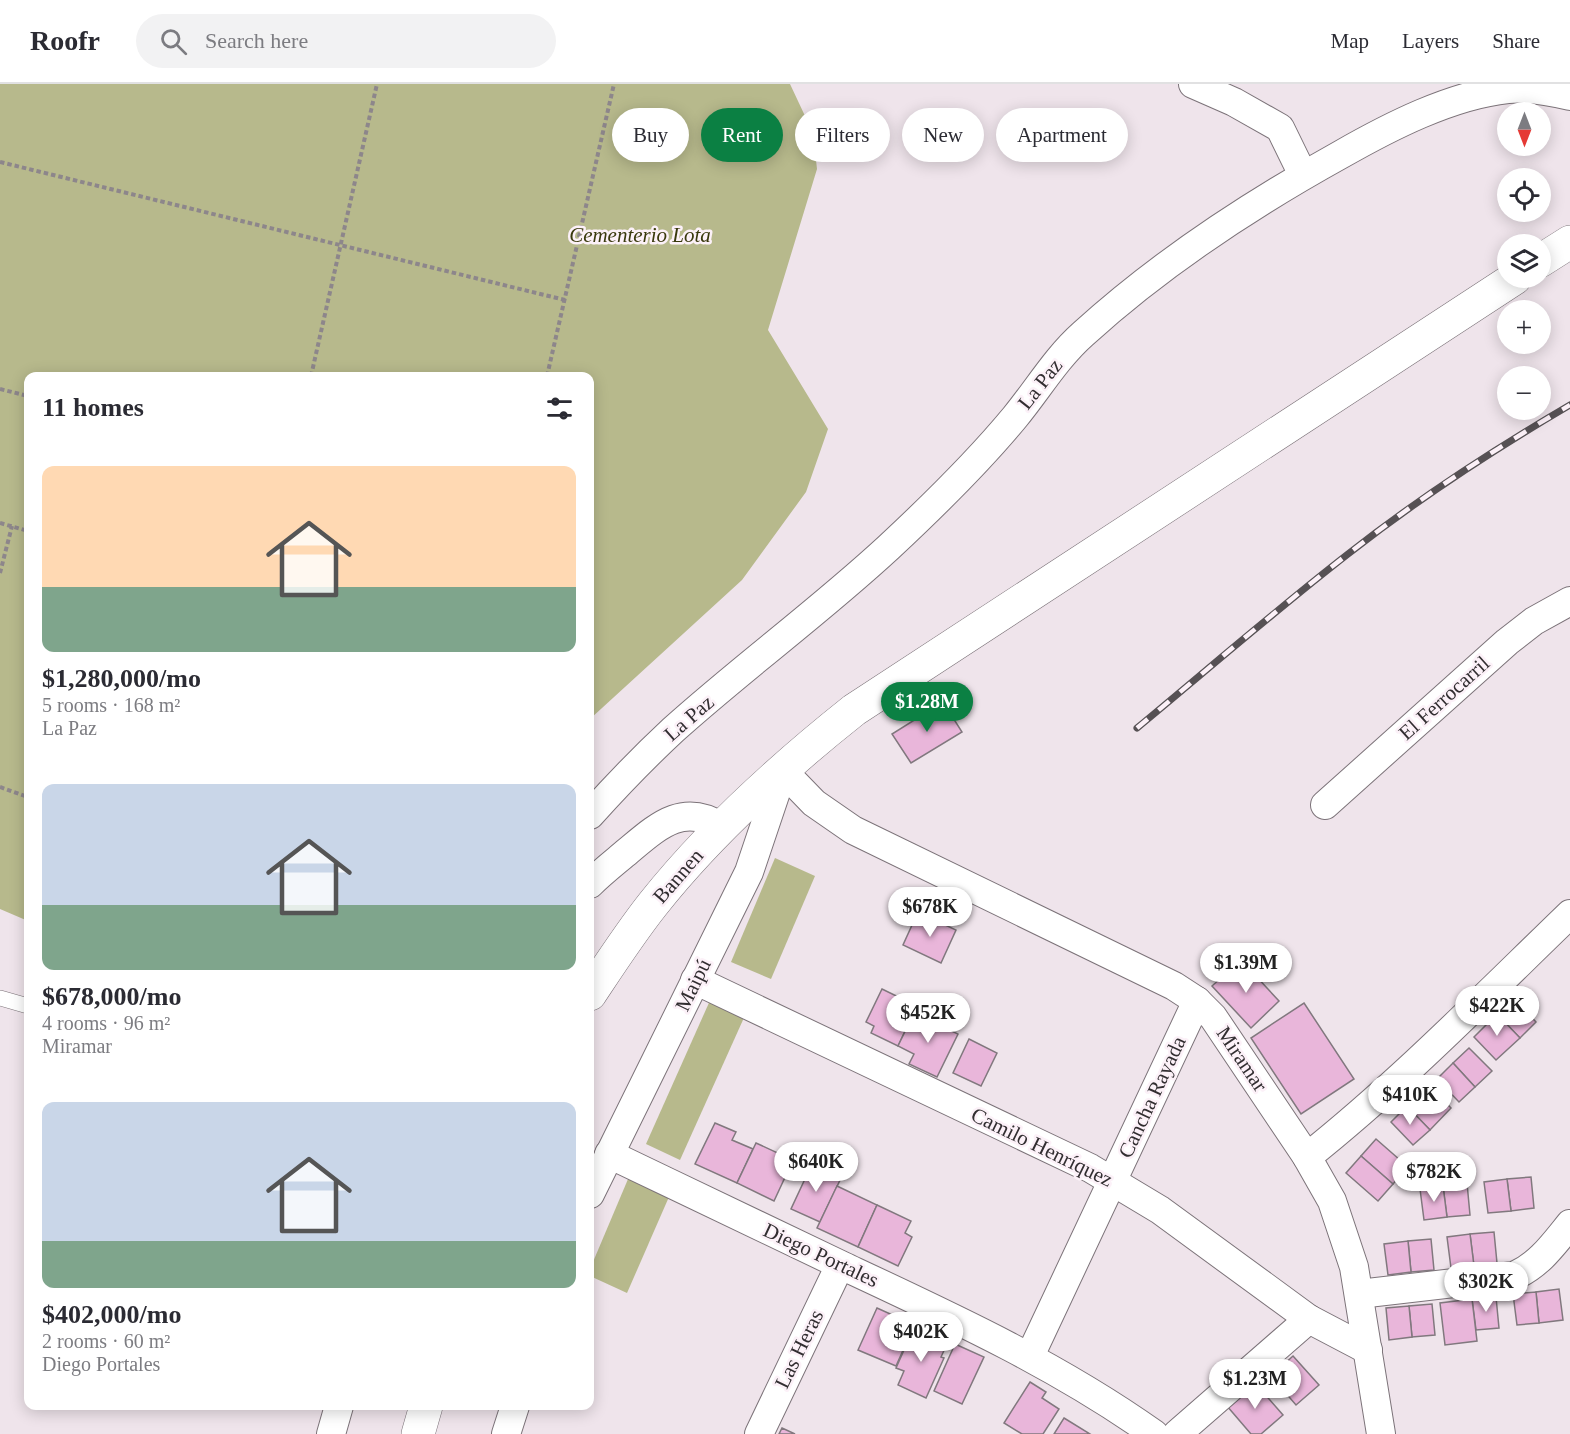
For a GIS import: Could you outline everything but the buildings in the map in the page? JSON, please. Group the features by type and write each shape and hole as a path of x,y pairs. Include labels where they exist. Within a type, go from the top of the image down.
{"main road":[{"path":"1551,254 1570,242"},
{"path":"783,771 830,729 896,681 1500,288"},
{"name":"Bannen","path":"594,988 653,904 722,827 783,771"},
{"path":"418,1434 425,1410"}],"street":[{"path":"1193,84 1234,102 1280,128 1303,175"},
{"name":"La Paz","path":"594,811 673,730 842,588 930,508 997,438 1060,358 1082,335 1203,238 1303,175 1383,131 1418,115 1511,88 1532,86 1570,96"},
{"name":"El Ferrocarril","path":"1325,805 1507,642 1534,621 1570,601"},
{"name":"Maipú","path":"594,1186 749,872 783,771"},
{"name":"Miramar","path":"783,771 814,803 853,830 1174,986 1197,1001 1213,1017 1227,1034 1307,1157 1340,1220 1354,1267 1381,1434"},
{"path":"594,881 652,830 669,821 690,816 712,820 722,827"},
{"path":"1307,1157 1394,1083 1570,914"},
{"name":"Camilo Henríquez","path":"695,980 1080,1163 1113,1181 1160,1210 1310,1319 1368,1350"},
{"name":"Cancha Rayada","path":"1030,1356 1197,1001"},
{"name":"Diego Portales","path":"609,1154 1030,1356 1104,1399 1154,1434"},
{"path":"1359,1294 1514,1276 1541,1259 1570,1224"},
{"name":"Las Heras","path":"759,1434 840,1265"},
{"path":"1177,1434 1310,1319"},
{"path":"331,1434 338,1410"},
{"path":"506,1434 514,1410"}],"lane":[{"path":"0,998 24,1005"}],"path":[{"path":"312,372 377,84"},
{"path":"548,372 614,84"},
{"path":"0,162 565,300"},
{"path":"0,389 24,395"},
{"path":"0,523 24,530"},
{"path":"0,573 12,526"},
{"path":"0,787 24,796"}],"green space":[{"name":"Cementerio Lota","path":"0,84 790,84 801,108 795,108 795,162 816,162 817,169 768,330 828,429 806,492 742,580 594,715 594,372 24,372 24,919 0,909"},
{"path":"775,858 815,876 771,979 731,962"},
{"path":"712,996 747,1011 680,1160 646,1144"},
{"path":"631,1172 672,1190 627,1293 594,1278 594,1260"}],"railway":[{"path":"1137,728 1294,597 1374,534 1456,476 1570,405"}]}
